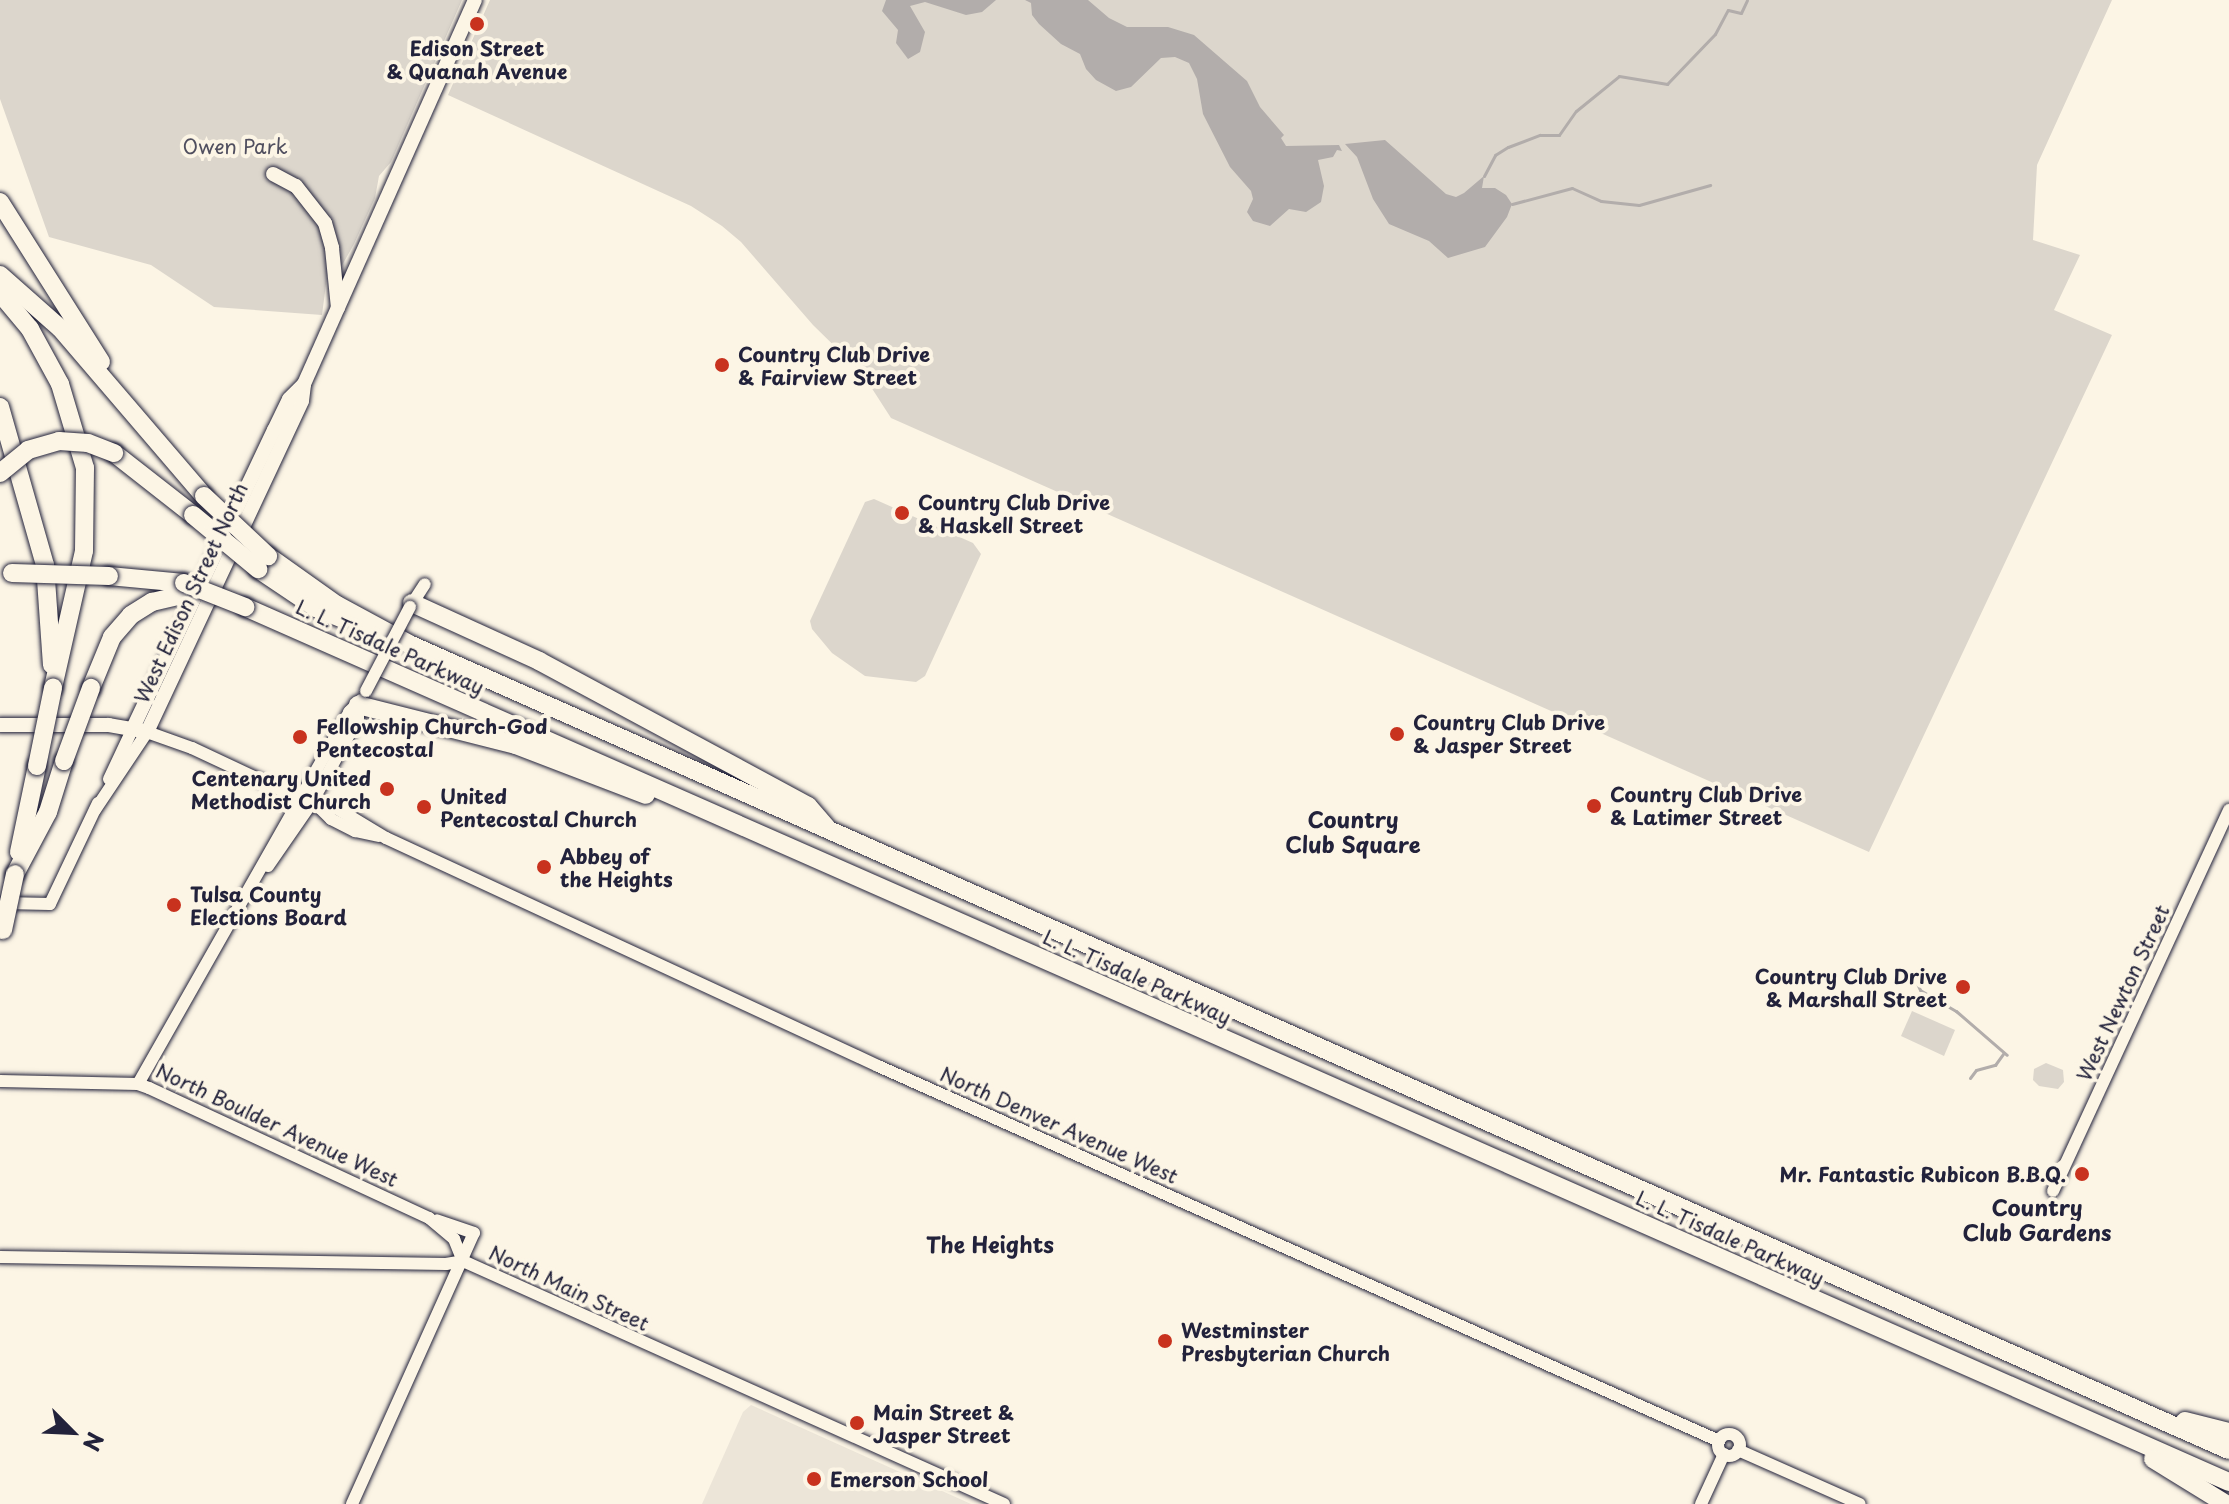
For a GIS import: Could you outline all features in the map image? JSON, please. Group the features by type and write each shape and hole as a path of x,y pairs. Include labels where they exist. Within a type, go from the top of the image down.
{"highway":[{"path":"0,202 142,425"},
{"path":"2,286 60,328 263,563"},
{"path":"2,286 60,384 85,468 84,551 2,938"},
{"path":"0,407 45,565 51,610 53,688"},
{"path":"0,473 28,450 59,441 88,443 114,453 193,515 263,563"},
{"name":"L. L. Tisdale Parkway","path":"263,563 316,608 409,644 2229,1450"},
{"name":"L. L. Tisdale Parkway","path":"4,573 164,579 184,583 245,607 2229,1482"},
{"path":"15,874 48,812 91,688 119,626 152,602 173,596 199,596 245,607"},
{"path":"411,605 539,661 808,806 831,832"},
{"path":"362,698 516,745 589,775 762,835"},
{"path":"2132,1408 2229,1432"},
{"path":"2107,1429 2226,1504"}],"main road":[{"name":"West Edison Street North","path":"140,730 302,401 304,384 475,0"},
{"path":"273,174 296,186 325,223 332,248 339,309"},
{"name":"North Denver Avenue West","path":"0,725 140,730"}],"street":[{"path":"138,1084 253,884 311,804 349,712 362,698 425,584"},
{"name":"North Denver Avenue West","path":"140,730 209,756 311,804 355,831 386,838 878,1066 1719,1441"},
{"name":"West Edison Street North","path":"0,903 50,904 95,810 140,730"},
{"name":"West Newton Street","path":"2053,1191 2229,810"},
{"name":"North Boulder Avenue West","path":"0,1081 138,1084 429,1218 454,1239 463,1261"},
{"path":"352,1504 474,1233 429,1218"},
{"name":"North Main Street","path":"0,1257 446,1264 463,1261 999,1502"},
{"path":"1701,1504 1724,1454 1719,1441 1725,1435 1733,1435 1739,1442 1738,1450 1734,1455 1724,1454"},
{"path":"1738,1450 1860,1504"}],"shaded area":[{"path":"886,0 996,0 982,12 966,15 925,2 910,6 925,32 920,52 908,59 896,43 898,30 882,11"},
{"path":"1025,0 1088,0 1109,18 1127,27 1168,27 1194,35 1247,81 1260,107 1284,135 1281,138 1286,146 1339,145 1342,151 1337,150 1333,157 1318,160 1324,186 1321,202 1306,212 1289,209 1270,226 1253,221 1247,212 1253,199 1251,191 1230,167 1203,114 1197,79 1189,63 1175,57 1161,58 1131,87 1116,91 1096,80 1086,69 1080,54 1061,44 1039,24 1032,15 1031,3"},
{"path":"1385,140 1446,194 1456,197 1484,176 1482,188 1495,188 1506,195 1512,204 1507,217 1485,247 1448,258 1429,241 1389,224 1373,199 1357,157 1345,144"},
{"name":"Emerson School","path":"751,1405 971,1504 702,1504 743,1412"}],"green space":[{"name":"Owen Park","path":"0,0 462,0 391,162 379,176 375,198 354,244 341,267 327,276 322,315 214,307 151,265 49,237 0,99"},
{"path":"490,0 2112,0 2037,165 2033,240 2080,255 2054,310 2112,335 1869,852 891,418 862,373 813,325 741,242 722,226 691,206 448,95"},
{"path":"874,499 973,543 981,554 925,676 916,682 865,676 832,653 812,629 810,621 865,502"},
{"path":"1912,1011 1955,1030 1944,1056 1901,1036"},
{"path":"2046,1063 2063,1070 2064,1082 2058,1089 2039,1086 2033,1080 2034,1069"}],"waterway":[{"path":"1484,176 1495,155 1508,147 1540,135 1559,135 1576,111 1619,76 1667,84 1715,34 1728,10 1741,13 1747,0"},
{"path":"1512,204 1572,188 1601,201 1639,205 1710,185"},
{"path":"1914,977 1920,990 1956,1011 2007,1055"},
{"path":"1970,1078 1976,1070 1995,1065 2003,1054"}],"place":[{"name":"Edison Street & Quanah Avenue","path":"477,24"},
{"name":"Country Club Drive & Fairview Street","path":"722,365"},
{"name":"Country Club Drive & Haskell Street","path":"902,513"},
{"name":"Country Club Drive & Jasper Street","path":"1397,734"},
{"name":"Fellowship Church-God Pentecostal","path":"300,737"},
{"name":"Centenary United Methodist Church","path":"387,789"},
{"name":"Country Club Drive & Latimer Street","path":"1594,806"},
{"name":"United Pentecostal Church","path":"424,807"},
{"name":"Abbey of the Heights","path":"544,867"},
{"name":"Tulsa County Elections Board","path":"174,905"},
{"name":"Country Club Drive & Marshall Street","path":"1963,987"},
{"name":"Mr. Fantastic Rubicon B.B.Q.","path":"2082,1174"},
{"name":"Westminster Presbyterian Church","path":"1165,1341"},
{"name":"Main Street & Jasper Street","path":"857,1423"},
{"name":"Emerson School","path":"814,1479"}],"district":[{"name":"Country Club Square","path":"1353,830"},
{"name":"Country Club Gardens","path":"2037,1218"},
{"name":"The Heights","path":"990,1244"}]}
